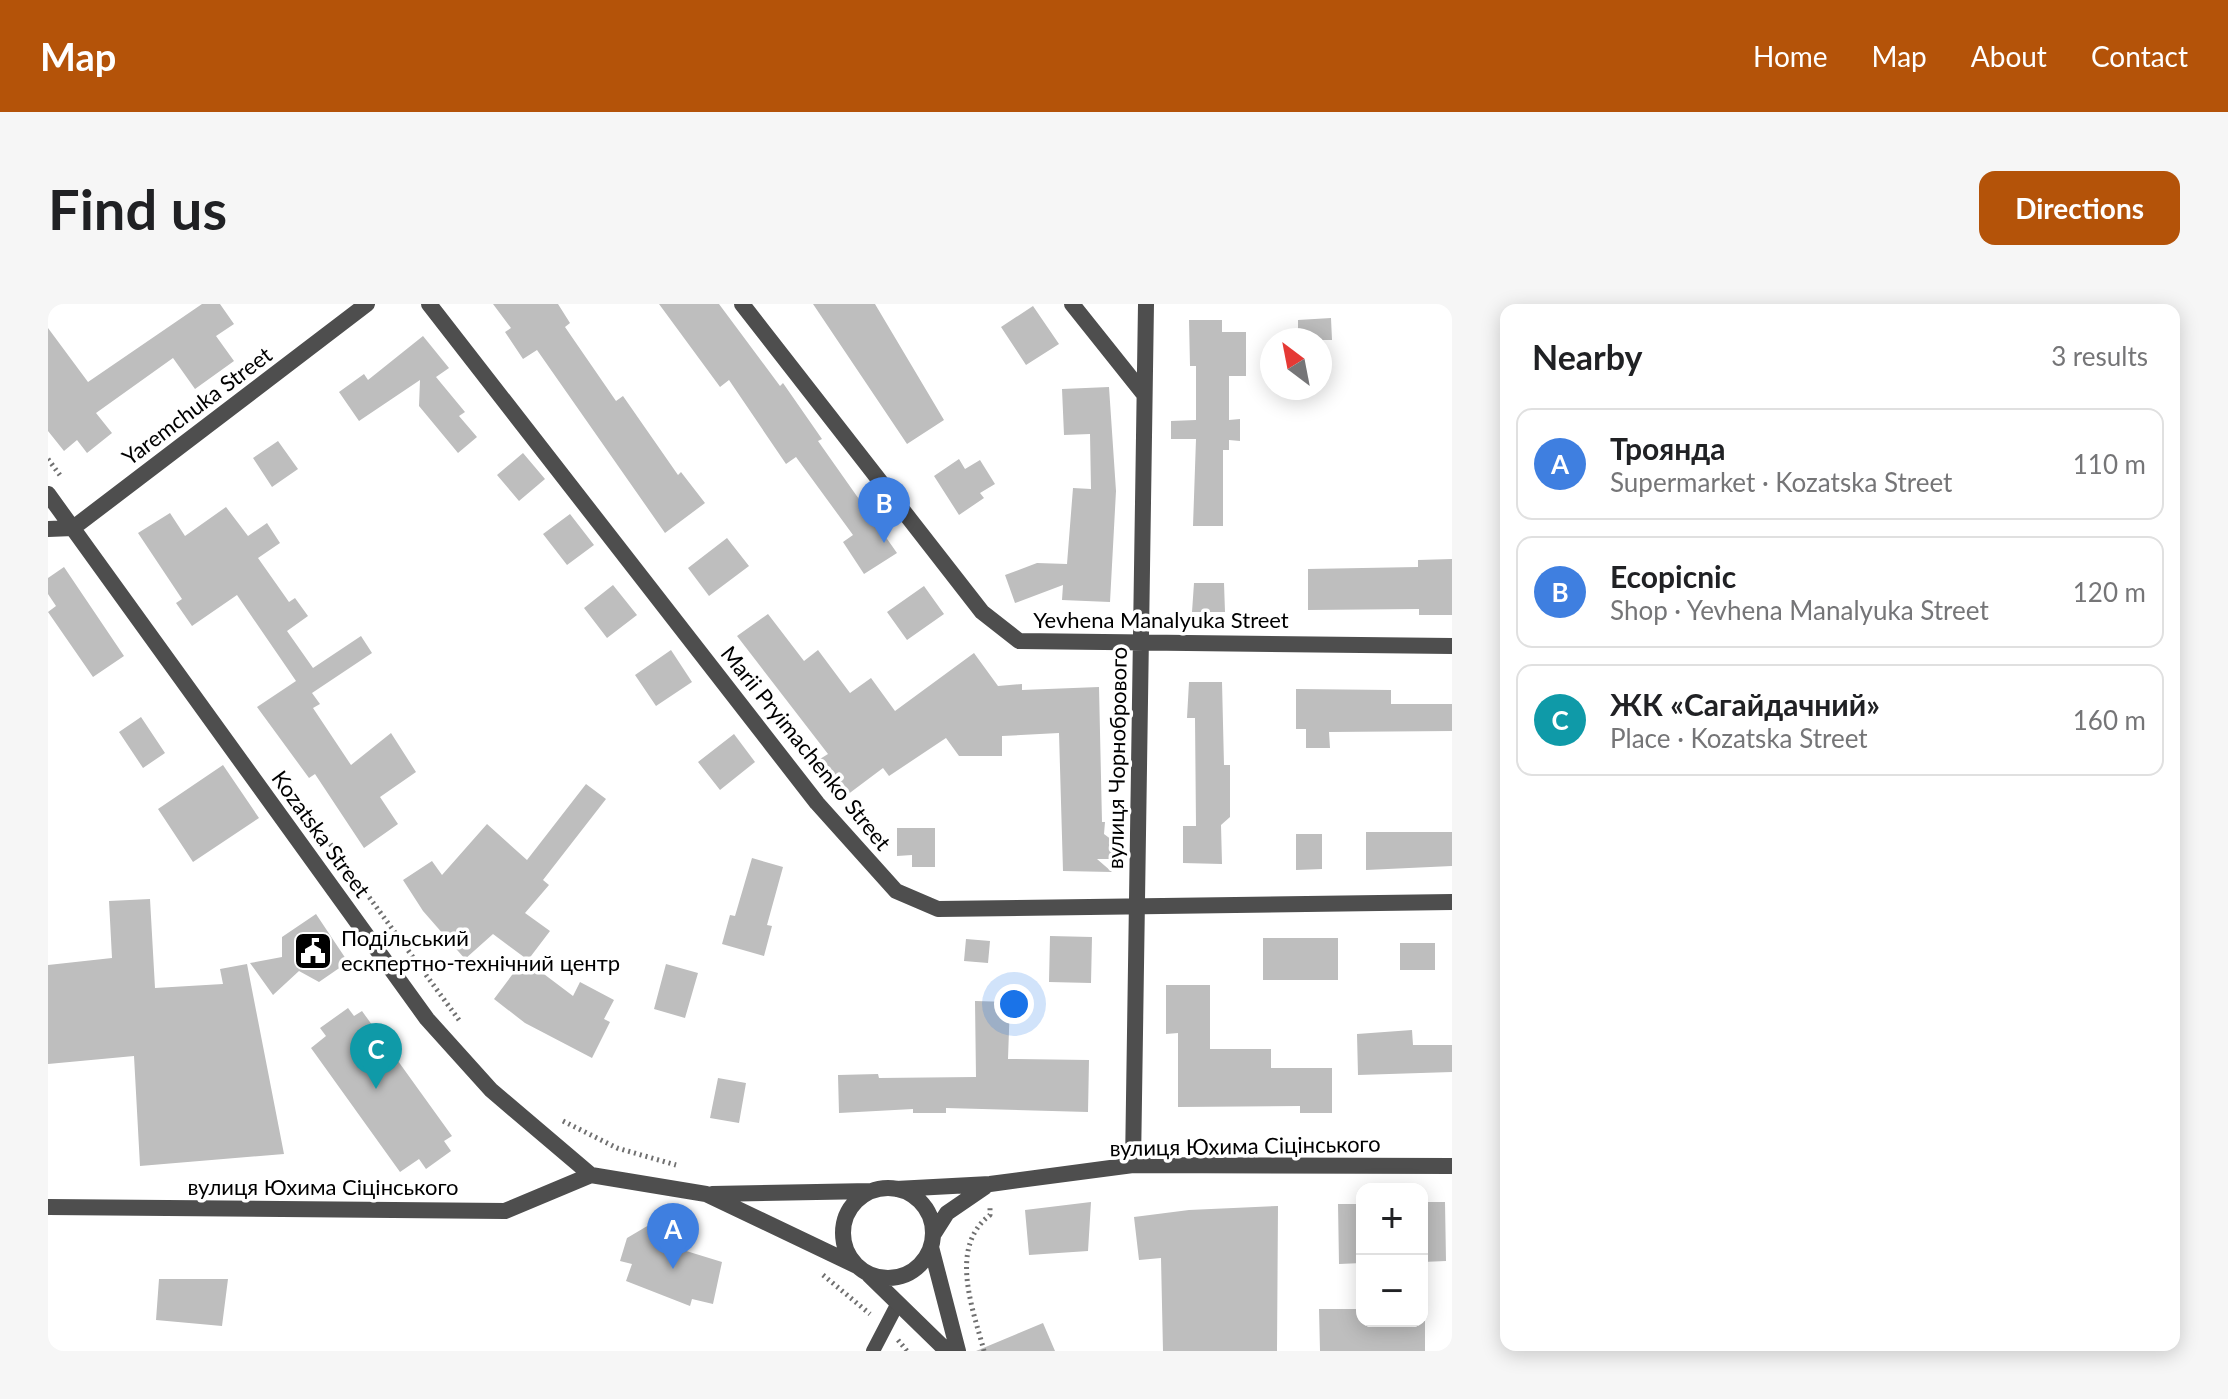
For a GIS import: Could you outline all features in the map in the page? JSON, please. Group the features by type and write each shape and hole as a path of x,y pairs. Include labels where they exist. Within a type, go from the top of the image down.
{"street":[{"name":"Yaremchuka Street","path":"73,528 367,304"},
{"name":"Marii Pryimachenko Street","path":"429,304 817,803 896,891 938,909 1452,902"},
{"name":"Yevhena Manalyuka Street","path":"742,304 982,612 1019,641 1064,644 1140,641 1452,646"},
{"path":"1072,304 1143,393"},
{"name":"вулиця Чорнобрового","path":"1133,1165 1146,304"},
{"name":"Kozatska Street","path":"48,494 427,1019 491,1090 591,1175"},
{"path":"48,529 73,528"},
{"name":"вулиця Юхима Сіцінського","path":"896,1189 990,1184 1133,1165 1452,1166"},
{"path":"591,1175 706,1194 896,1189 909,1193 927,1210 958,1351"},
{"name":"вулиця Юхима Сіцінського","path":"48,1207 505,1211 591,1175"},
{"path":"706,1194 863,1270 893,1278 905,1275 925,1259 947,1213 990,1184"},
{"path":"871,1191 851,1208 845,1219 845,1245 863,1270 947,1351"}],"lane":[{"path":"873,1351 898,1303"}],"path":[{"path":"48,459 65,483"},
{"path":"305,810 461,1022"},
{"path":"552,1115 617,1148 691,1170"},
{"path":"984,1351 969,1291 966,1251 978,1225 990,1215 990,1184"},
{"path":"814,1267 886,1327 907,1351"}],"building":[{"path":"202,304 220,304 234,324 216,336 234,361 195,389 173,358 96,413 112,433 87,453 77,440 64,451 48,431 48,328 88,382"},
{"path":"493,304 558,304 570,323 565,327 616,401 623,396 678,475 681,472 705,503 665,533 537,350 523,359 505,332 511,328"},
{"path":"659,304 719,304 780,386 783,383 822,439 818,441 897,553 864,574 843,542 853,535 796,457 786,464 729,380 720,387"},
{"path":"813,304 875,304 944,420 907,444"},
{"path":"1033,306 1059,344 1026,365 1001,327"},
{"path":"1331,318 1331,328 1298,328 1298,320"},
{"path":"1189,320 1222,320 1222,332 1246,332 1246,376 1229,376 1229,420 1240,419 1240,441 1229,440 1229,450 1223,450 1223,526 1193,526 1196,439 1171,439 1171,421 1196,420 1196,366 1190,366"},
{"path":"423,336 449,368 436,377 465,412 459,416 477,437 458,453 419,406 420,380 359,421 339,392 364,374 368,380"},
{"path":"1109,387 1116,491 1110,602 1062,600 1063,585 1015,603 1005,575 1037,563 1067,564 1073,488 1091,489 1090,434 1064,435 1062,389"},
{"path":"278,441 298,469 272,487 253,458"},
{"path":"523,453 545,479 519,501 497,475"},
{"path":"959,459 965,469 980,460 995,484 980,493 984,498 959,515 934,476"},
{"path":"226,507 248,536 267,523 280,543 258,558 289,602 295,598 308,616 287,631 313,668 361,636 372,653 312,693 320,704 313,708 351,765 391,733 416,772 380,797 398,824 364,848 315,774 309,778 257,707 296,681 237,595 192,626 176,603 182,599 138,533 170,513 185,536"},
{"path":"570,514 594,545 567,565 543,534"},
{"path":"727,538 749,566 709,596 688,568"},
{"path":"1452,559 1452,615 1419,615 1419,609 1308,610 1308,569 1418,567 1418,560"},
{"path":"64,567 124,656 93,677 48,612 56,606 48,594 48,578"},
{"path":"1194,583 1224,583 1225,612 1192,612"},
{"path":"613,585 637,615 607,638 584,608"},
{"path":"924,586 944,614 907,640 887,612"},
{"path":"768,614 804,661 818,650 850,693 871,678 895,711 974,653 998,686 1022,684 1022,690 1099,687 1102,822 1105,822 1104,834 1112,840 1112,859 1097,859 1112,872 1063,871 1059,733 1002,736 1002,756 959,756 946,738 889,776 883,768 847,795 820,759 828,754 737,636"},
{"path":"671,650 692,682 656,706 635,675"},
{"path":"1189,682 1222,682 1224,765 1230,765 1230,817 1221,825 1222,864 1183,863 1183,826 1196,826 1195,718 1187,718"},
{"path":"1296,689 1391,690 1391,704 1452,704 1452,731 1329,732 1330,748 1306,748 1306,729 1296,729"},
{"path":"141,717 165,753 143,768 119,732"},
{"path":"734,734 755,762 720,790 698,762"},
{"path":"223,765 259,818 193,862 158,809"},
{"path":"586,784 606,799 543,880 549,885 525,913 550,931 528,960 493,934 465,959 423,911 403,880 432,861 442,875 487,824 527,860"},
{"path":"897,828 935,828 935,867 912,867 912,855 897,856"},
{"path":"1366,832 1452,832 1452,866 1366,870"},
{"path":"1296,834 1322,834 1322,869 1296,870"},
{"path":"752,858 783,867 767,925 772,926 764,956 722,944 730,915 735,916"},
{"path":"150,899 155,988 223,984 220,969 247,964 284,1154 140,1166 134,1056 48,1064 48,965 112,958 109,901"},
{"path":"316,914 348,962 319,982 299,971 273,995 250,963 282,957 282,937"},
{"path":"1050,936 1092,937 1091,983 1049,982"},
{"path":"1263,938 1338,938 1338,980 1263,980"},
{"path":"966,939 990,941 988,963 964,961"},
{"path":"1400,943 1435,943 1435,970 1400,970"},
{"path":"524,959 573,996 580,982 614,1000 604,1019 610,1022 592,1058 525,1023 494,999"},
{"path":"666,964 698,973 685,1018 654,1009"},
{"path":"1166,985 1210,985 1210,1049 1271,1049 1271,1068 1332,1068 1332,1113 1300,1113 1300,1106 1178,1107 1178,1033 1166,1034"},
{"path":"975,1001 1010,1002 1008,1059 1089,1060 1088,1112 946,1108 946,1113 913,1113 913,1109 839,1113 838,1075 878,1074 879,1078 976,1077"},
{"path":"348,1008 354,1016 362,1011 452,1136 444,1141 451,1151 426,1169 419,1159 400,1172 311,1048 326,1036 320,1028"},
{"path":"1412,1030 1413,1045 1452,1045 1452,1072 1358,1075 1357,1034"},
{"path":"718,1078 746,1083 739,1123 710,1118"},
{"path":"1091,1202 1088,1251 1029,1255 1025,1210"},
{"path":"1428,1202 1445,1202 1446,1261 1428,1262"},
{"path":"1338,1204 1356,1204 1356,1263 1339,1264"},
{"path":"1278,1206 1277,1351 1163,1351 1161,1258 1139,1260 1134,1217 1189,1210"},
{"path":"649,1225 657,1242 722,1262 713,1304 692,1299 690,1306 626,1281 632,1264 620,1261 627,1238"},
{"path":"159,1279 228,1279 222,1326 156,1320"},
{"path":"1319,1309 1356,1309 1356,1327 1425,1327 1425,1351 1320,1351"},
{"path":"1043,1323 1055,1351 976,1351"}],"place":[{"name":"Ecopicnic","path":"884,543"},
{"name":"Подільський ескпертно-технічний центр","path":"313,951"},
{"name":"ЖК «Сагайдачний»","path":"376,1089"},
{"name":"Троянда","path":"673,1269"}]}
